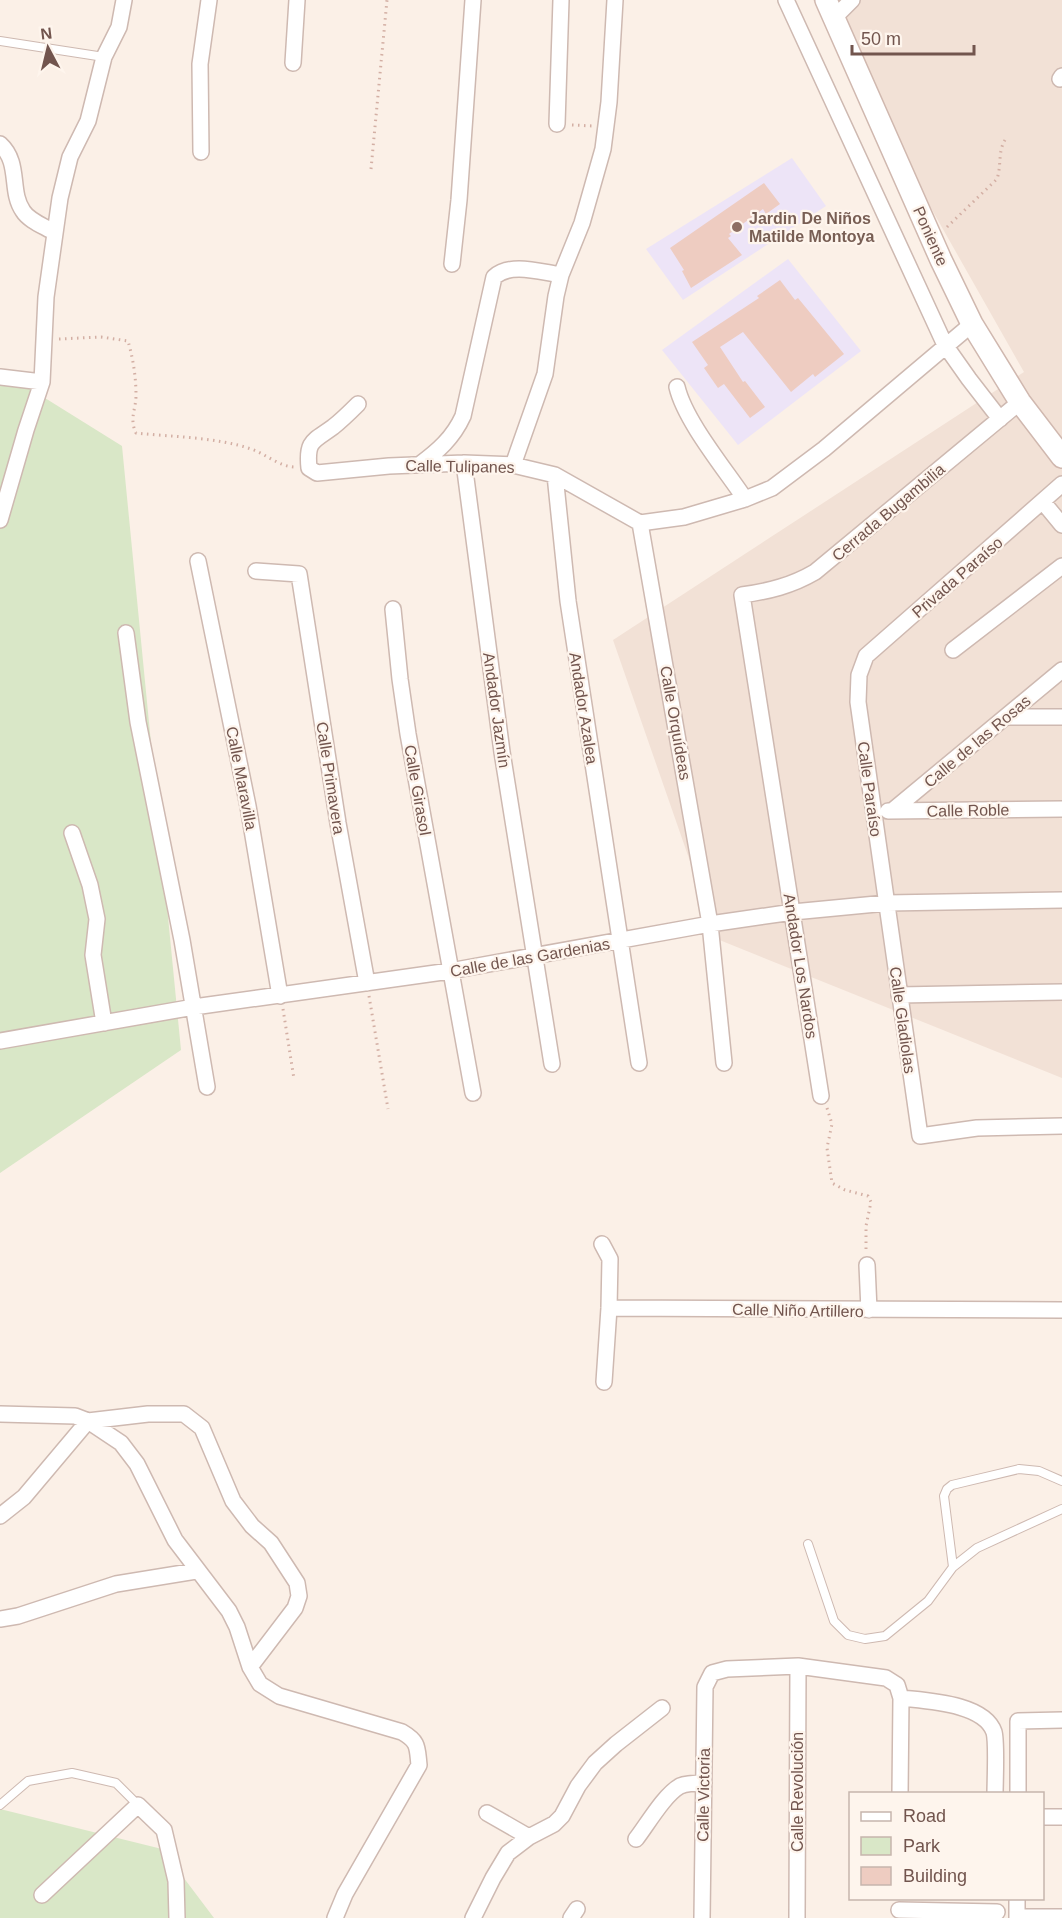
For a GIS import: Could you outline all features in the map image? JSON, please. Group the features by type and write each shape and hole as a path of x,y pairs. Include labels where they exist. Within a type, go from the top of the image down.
{"street":[{"path":"0,520 42,382 46,297 60,198 70,157 88,121 104,57 119,27 124,0"},
{"path":"201,152 200,64 209,0"},
{"path":"293,63 297,0"},
{"path":"452,264 459,200 473,0"},
{"path":"557,124 561,0"},
{"path":"513,465 545,374 561,275 582,223 603,149 607,126 615,0"},
{"path":"786,0 945,345 1000,419"},
{"path":"830,9 852,0"},
{"name":"Poniente","path":"830,9 972,324 1020,402 1062,457"},
{"path":"0,144 7,150 14,171 18,200 23,212 55,233"},
{"path":"419,465 441,448 457,431 463,416 494,277 501,270 511,268 561,275"},
{"path":"640,522 684,517 745,499 772,488 824,449 972,324"},
{"path":"0,377 42,382"},
{"path":"677,387 687,414 745,499"},
{"name":"Cerrada Bugambilia","path":"742,595 774,590 796,583 814,572 1020,402"},
{"path":"309,468 310,446 316,437 333,427 358,404"},
{"name":"Calle Tulipanes","path":"309,468 317,473 464,463 513,465 555,475 640,522"},
{"name":"Andador Jazmín","path":"464,463 501,740 552,1064"},
{"name":"Andador Azalea","path":"555,475 571,624 639,1063"},
{"name":"Privada Paraíso","path":"859,675 866,657 1062,484"},
{"path":"1043,502 1062,525"},
{"name":"Calle Orquídeas","path":"640,522 710,924 724,1063"},
{"name":"Calle Maravilla","path":"198,561 248,806 280,996"},
{"path":"953,651 1062,566"},
{"name":"Calle Primavera","path":"256,571 299,574 338,824 367,983"},
{"name":"Andador Los Nardos","path":"742,595 821,1096"},
{"name":"Calle Girasol","path":"393,609 399,679 473,1093"},
{"path":"126,633 138,722 194,1007 207,1087"},
{"name":"Calle de las Rosas","path":"892,811 1062,670"},
{"name":"Calle Paraíso","path":"859,675 858,702 887,903"},
{"path":"1006,717 1062,717"},
{"name":"Calle Roble","path":"873,811 1062,809"},
{"path":"72,833 90,885 97,919 93,955 104,1023"},
{"name":"Calle de las Gardenias","path":"0,1041 194,1007 450,971 710,924 793,912 887,903 1062,900"},
{"name":"Calle Gladiolas","path":"887,903 920,1136 977,1128 1062,1126"},
{"path":"899,995 1062,992"},
{"path":"602,1244 610,1259 604,1382"},
{"path":"867,1265 869,1310"},
{"name":"Calle Niño Artillero","path":"609,1308 1062,1310"},
{"path":"0,1414 75,1416 88,1421 121,1443 137,1464 175,1540 196,1571 229,1611 237,1627 250,1667 260,1684 279,1696 402,1732 414,1739 419,1765 345,1894 335,1918"},
{"path":"0,1516 24,1497 88,1421 148,1414 184,1414 202,1428 233,1500 252,1526 272,1543 297,1583 299,1596 295,1608 250,1667"},
{"path":"0,1619 18,1616 116,1584 196,1571"},
{"path":"798,1666 886,1678 897,1685 901,1698 900,1792"},
{"name":"Calle Victoria","path":"702,1918 705,1687 712,1673 727,1669 798,1666"},
{"name":"Calle Revolución","path":"797,1918 798,1666"},
{"path":"901,1698 956,1705 985,1719 994,1732 995,1792"},
{"path":"473,1918 508,1853 554,1824 562,1816 578,1786 595,1763 662,1708"},
{"path":"1018,1792 1018,1721 1062,1720"},
{"path":"636,1839 678,1787 704,1783"},
{"path":"42,1895 138,1805 165,1830 176,1881 177,1918"},
{"path":"487,1813 530,1838"},
{"path":"1044,1817 1062,1817"},
{"path":"1017,1900 1017,1918 1062,1917"},
{"path":"899,1909 997,1910"}],"lane":[{"path":"0,41 104,57"},
{"path":"953,1567 944,1496 952,1485 1019,1469 1039,1471 1062,1481"},
{"path":"808,1544 834,1621 848,1635 866,1639 885,1636 928,1601 953,1567 977,1548 1062,1509"},
{"path":"0,1805 28,1781 72,1773 116,1783 138,1805"}],"path":[{"path":"371,169 387,0"},
{"path":"557,124 607,126"},
{"path":"933,240 997,179 1000,169 1001,145 1007,137"},
{"path":"45,340 101,337 128,341 133,356 136,395 132,423 136,433 223,443 251,449 287,466 309,468"},
{"path":"367,983 388,1109"},
{"path":"280,996 294,1079"},
{"path":"821,1096 832,1124 827,1149 832,1183 845,1190 868,1196 871,1202 866,1226 867,1265"}],"shaded area":[{"path":"813,0 1062,0 1062,1078 717,939 613,640 1024,372"},
{"name":"Jardin De Niños Matilde Montoya","path":"792,158 826,206 683,300 646,249"},
{"path":"788,259 861,351 738,445 662,350"}],"green space":[{"path":"0,370 122,446 181,1050 0,1173"},
{"path":"0,1809 162,1849 214,1918 0,1918"}],"building":[{"path":"764,183 780,204 766,214 763,209 729,234 731,236 728,238 742,255 691,288 682,271 684,270 670,248"},
{"path":"780,280 795,300 798,298 844,354 815,377 813,374 791,392 743,332 720,347 743,382 745,381 765,407 750,418 724,384 718,388 704,368 708,365 692,342 759,298 757,296"}],"place":[{"name":"Jardin De Niños Matilde Montoya","path":"737,227"}]}
